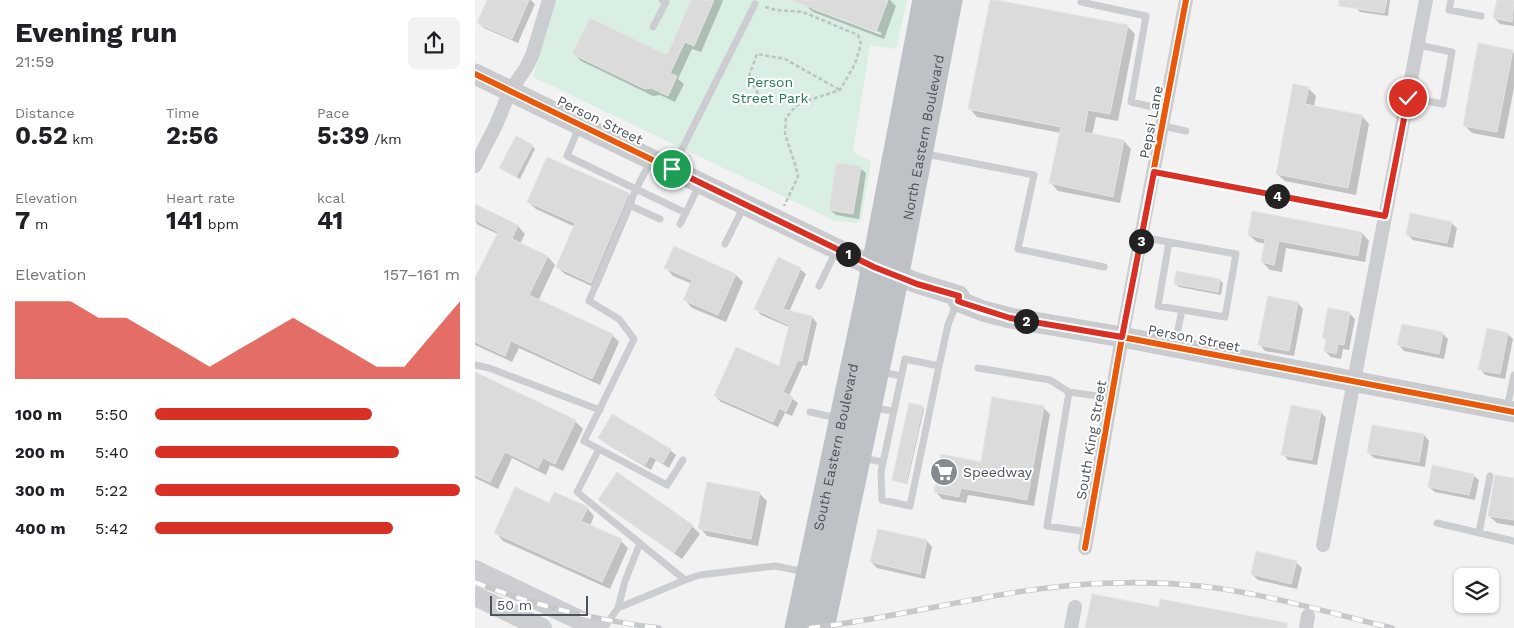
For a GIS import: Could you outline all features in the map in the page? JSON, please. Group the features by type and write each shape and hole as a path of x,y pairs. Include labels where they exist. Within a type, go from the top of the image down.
{"highway":[{"name":"North Eastern Boulevard","path":"885,270 925,0"},
{"name":"North Eastern Boulevard","path":"885,270 920,153 950,0"},
{"name":"South Eastern Boulevard","path":"822,628 858,457 881,409 877,371 885,270"},
{"name":"South Eastern Boulevard","path":"797,628 842,419 885,270"}],"main road":[{"name":"Person Street","path":"475,74 837,249 917,284 959,296 958,301 983,311 1010,318 1122,337 1510,411"},
{"path":"475,570 596,628"},
{"path":"475,596 542,628"}],"street":[{"path":"475,166 510,91 525,70 549,0"},
{"name":"Pepsi Lane","path":"1122,337 1186,0"},
{"path":"1323,545 1426,0"},
{"name":"South King Street","path":"1085,548 1122,337"},
{"path":"1071,628 1075,607"}],"lane":[{"path":"653,27 666,2 662,0"},
{"path":"1451,0 1449,10 1481,16"},
{"path":"1081,2 1146,16 1131,102 1166,110"},
{"path":"672,169 755,4"},
{"path":"1408,98 1443,104 1452,52 1418,45"},
{"path":"580,125 567,156 686,213"},
{"path":"1163,126 1186,130"},
{"path":"920,153 1033,176 1019,249 1104,267"},
{"path":"651,159 636,189 589,301 619,319 634,339 584,441 667,485 683,460"},
{"path":"1154,172 1385,216"},
{"path":"680,224 701,183"},
{"path":"725,244 744,204"},
{"path":"629,206 660,219"},
{"path":"1141,237 1169,242 1236,254 1225,317 1158,306 1169,242"},
{"path":"819,286 837,249"},
{"path":"939,366 905,359 901,376 881,409 882,500 910,506 948,325 958,301"},
{"path":"1175,347 1182,310"},
{"path":"475,365 489,368 600,410"},
{"path":"978,368 1050,380 1069,392 1111,398"},
{"path":"877,371 901,376"},
{"path":"1510,411 1514,375"},
{"path":"1069,392 1047,526 1088,532"},
{"path":"810,412 842,419"},
{"path":"599,449 577,492 685,580"},
{"path":"858,457 883,462"},
{"path":"1479,533 1490,476"},
{"path":"1437,523 1514,540"},
{"path":"604,628 618,608 625,581 640,544"},
{"path":"618,608 685,580 700,576 775,566 809,572"}],"path":[{"path":"755,4 776,10 803,12 859,35 861,44 855,64 840,90 803,102 795,107 786,118 785,134 798,177 777,220"},
{"path":"758,94 749,76 757,54 785,59 840,90"}],"green space":[{"name":"Person Street Park","path":"555,0 907,0 896,49 870,45 853,151 871,162 861,220 856,223 835,221 533,77"}],"building":[{"path":"487,0 529,0 512,39 477,23"},
{"path":"691,0 714,0 694,46 685,42 670,73 677,76 668,96 651,88 645,89 572,54 590,18 667,55"},
{"path":"794,0 888,0 876,32"},
{"path":"990,0 1128,25 1110,114 1088,110 1084,132 1124,140 1113,197 1049,183 1061,127 968,109"},
{"path":"1339,0 1387,0 1384,13 1339,6"},
{"path":"1497,0 1514,0 1512,22 1493,18"},
{"path":"1478,43 1513,50 1497,132 1463,126"},
{"path":"1293,84 1309,87 1305,104 1362,115 1348,188 1276,174"},
{"path":"516,136 533,145 516,177 499,168"},
{"path":"547,157 629,193 591,283 556,267 575,223 527,202"},
{"path":"836,163 861,166 853,214 829,210"},
{"path":"475,204 518,225 512,239 548,256 529,295 613,334 592,379 511,341 505,356 475,342 475,278 498,232 475,220"},
{"path":"1252,211 1362,232 1358,256 1279,241 1274,265 1261,262 1265,239 1248,235"},
{"path":"1410,213 1452,222 1447,243 1406,235"},
{"path":"674,246 736,274 718,315 683,300 692,280 664,268"},
{"path":"778,257 801,268 783,309 812,316 802,361 798,360 783,392 793,397 786,412 779,408 773,422 714,396 736,347 779,366 789,325 754,309"},
{"path":"1176,271 1220,279 1218,292 1174,284"},
{"path":"1268,296 1298,302 1289,351 1258,345"},
{"path":"1328,308 1350,312 1344,345 1338,344 1336,354 1324,351 1326,339 1322,338"},
{"path":"1402,324 1443,332 1439,354 1397,345"},
{"path":"1487,328 1508,333 1500,374 1478,370"},
{"path":"475,372 576,420 555,464 543,458 538,468 505,452 490,482 475,475"},
{"path":"992,397 1044,406 1027,500 961,488 959,497 934,492 941,454 981,462"},
{"path":"909,403 923,406 906,483 892,480"},
{"path":"1291,405 1321,411 1312,460 1281,455"},
{"path":"612,414 671,449 663,463 650,456 645,465 598,438"},
{"path":"1372,425 1424,434 1419,462 1367,453"},
{"path":"1432,465 1474,474 1469,495 1428,487"},
{"path":"617,472 693,525 674,553 598,500"},
{"path":"1495,475 1514,478 1514,520 1488,516"},
{"path":"707,482 760,492 751,539 698,529"},
{"path":"515,487 549,503 554,492 586,506 588,507 581,521 622,539 602,582 494,533"},
{"path":"878,529 927,540 920,574 870,562"},
{"path":"1256,551 1297,561 1291,584 1251,574"},
{"path":"1092,594 1159,607 1160,599 1287,623 1287,628 1085,628"}],"railway":[{"path":"475,582 497,591 565,611 659,628"},
{"path":"809,628 885,617 1036,589 1113,583 1167,583 1249,593 1392,628"}],"cycle path":[{"path":"1085,548 1122,337 1186,0"},
{"path":"475,74 874,267 959,296 958,301 983,311 1010,318 1122,337 1514,412"}],"place":[{"name":"Speedway","path":"944,472"}],"route":[{"path":"672,169 874,267 897,274 917,284 959,296 958,301 983,311 1010,318 1122,337 1154,172 1385,216 1408,98"}]}
